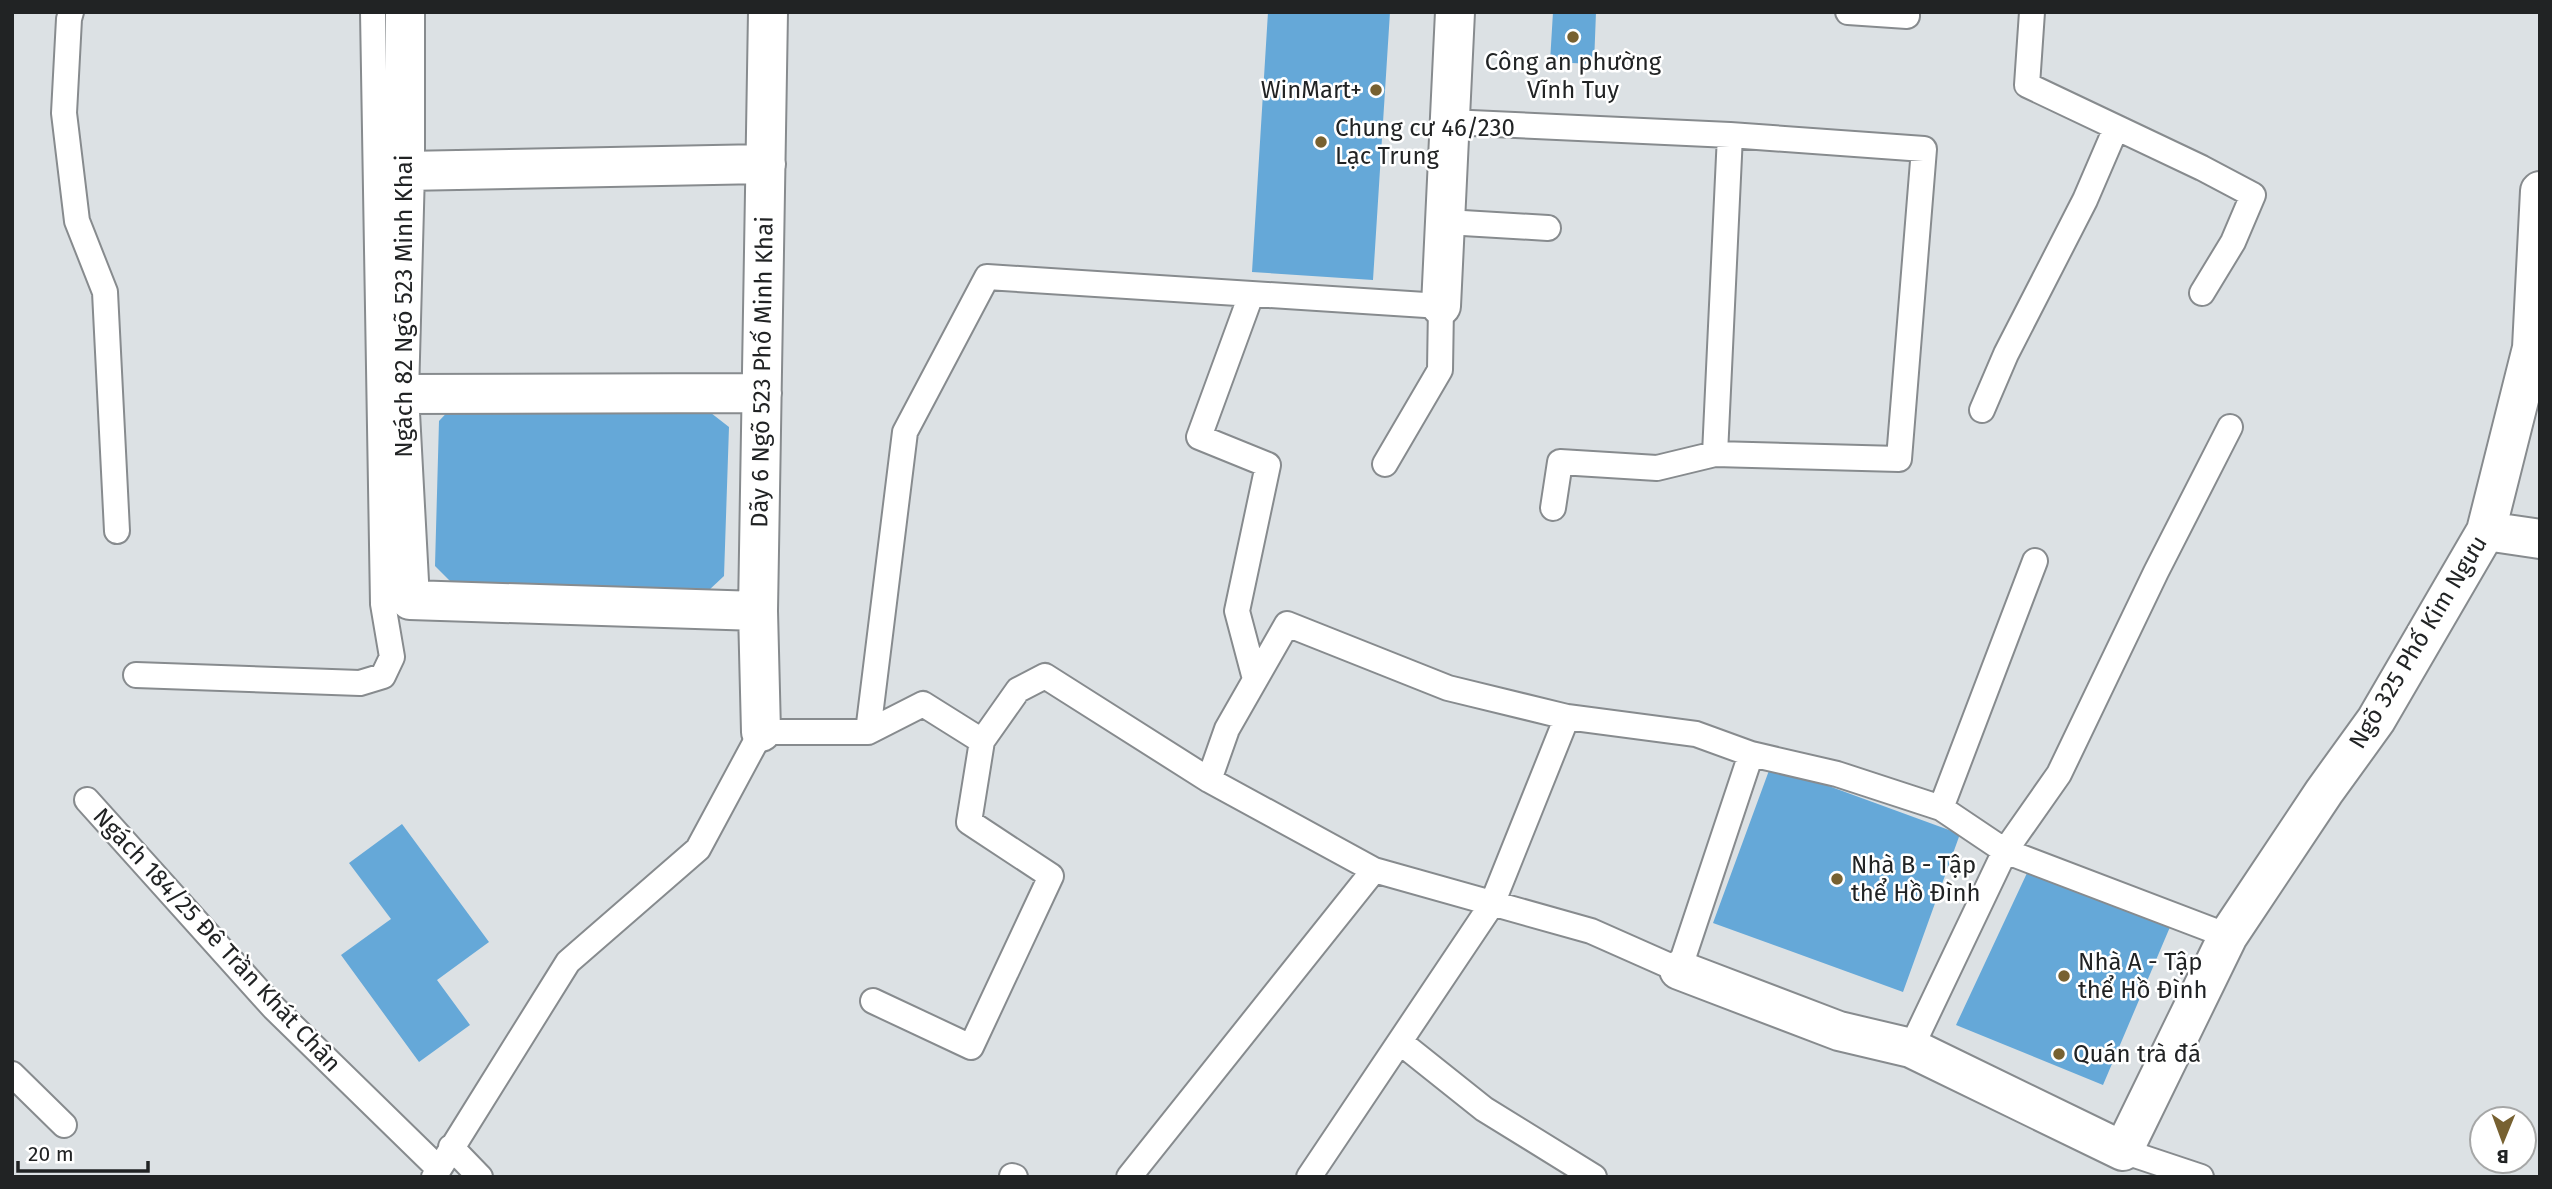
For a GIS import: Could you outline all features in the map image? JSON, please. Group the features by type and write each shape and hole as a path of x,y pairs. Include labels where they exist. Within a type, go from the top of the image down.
{"street":[{"name":"Ngách 82 Ngõ 523 Minh Khai","path":"405,12 405,171 399,394 410,600 758,611"},
{"name":"Dãy 6 Ngõ 523 Phố Minh Khai","path":"761,732 758,611 768,12"},
{"path":"1441,306 1455,12"},
{"path":"405,171 766,164"},
{"name":"Ngõ 325 Phố Kim Ngưu","path":"2123,1151 2228,936 2324,792 2376,720 2486,531 2532,348 2540,191"},
{"path":"399,394 762,393"},
{"path":"2486,531 2540,539"},
{"path":"1679,970 1839,1031 1912,1048 2123,1151"}],"lane":[{"path":"71,12 64,113 77,221 105,292 117,531"},
{"path":"135,675 360,683 383,676 393,657 383,604 373,12"},
{"path":"1847,12 1907,16 1908,12"},
{"path":"2032,12 2027,85 2253,195 2233,242 2202,293"},
{"path":"1449,122 1730,135 1924,149 1899,459 1715,454 1657,468 1560,462 1553,508"},
{"path":"1982,410 2006,354 2085,200 2116,128"},
{"path":"1715,454 1730,135"},
{"path":"1446,222 1548,228"},
{"path":"868,732 905,432 987,277 1441,306 1440,370 1385,464"},
{"path":"1251,295 1199,437 1268,465 1237,611 1255,679"},
{"path":"1912,1048 2006,851 2059,774 2156,572 2230,427"},
{"path":"1941,808 2035,561"},
{"path":"1209,780 1227,729 1287,624 1448,688 1567,717 1696,734 1751,754 1837,774 1941,808 2006,851 2228,936"},
{"path":"873,1001 971,1047 1051,876 969,822 982,741 1018,690 1045,676 1209,780 1374,870 1591,930 1679,970 1751,754"},
{"path":"441,1164 568,962 698,849 761,732 868,732 923,705 982,741"},
{"path":"1309,1177 1492,904 1567,717"},
{"name":"Ngách 184/25 Đê Trần Khát Chân","path":"87,800 274,1008 441,1164 480,1177"},
{"path":"1129,1177 1374,870"},
{"path":"1400,1042 1483,1109 1594,1177"},
{"path":"12,1074 64,1125"},
{"path":"2123,1151 2201,1177"}],"building":[{"name":"Chung cư 46/230 Lạc Trung","path":"1268,12 1390,12 1373,280 1252,272"},
{"name":"Công an phường Vĩnh Tuy","path":"1553,12 1596,12 1594,64 1550,62"},
{"path":"455,404 711,413 729,427 724,576 708,591 453,584 435,566 439,421"},
{"name":"Nhà B - Tập thể Hồ Đình","path":"1771,765 1960,834 1903,992 1713,923"},
{"path":"402,824 489,942 437,980 470,1025 419,1062 341,955 391,919 349,863"},
{"name":"Nhà A - Tập thể Hồ Đình","path":"2027,873 2170,927 2103,1085 1956,1025"}],"place":[{"name":"Công an phường Vĩnh Tuy","path":"1573,37"},
{"name":"WinMart+","path":"1376,90"},
{"name":"Chung cư 46/230 Lạc Trung","path":"1321,142"},
{"name":"Nhà B - Tập thể Hồ Đình","path":"1837,879"},
{"name":"Nhà A - Tập thể Hồ Đình","path":"2064,976"},
{"name":"Quán trà đá","path":"2059,1054"}]}
